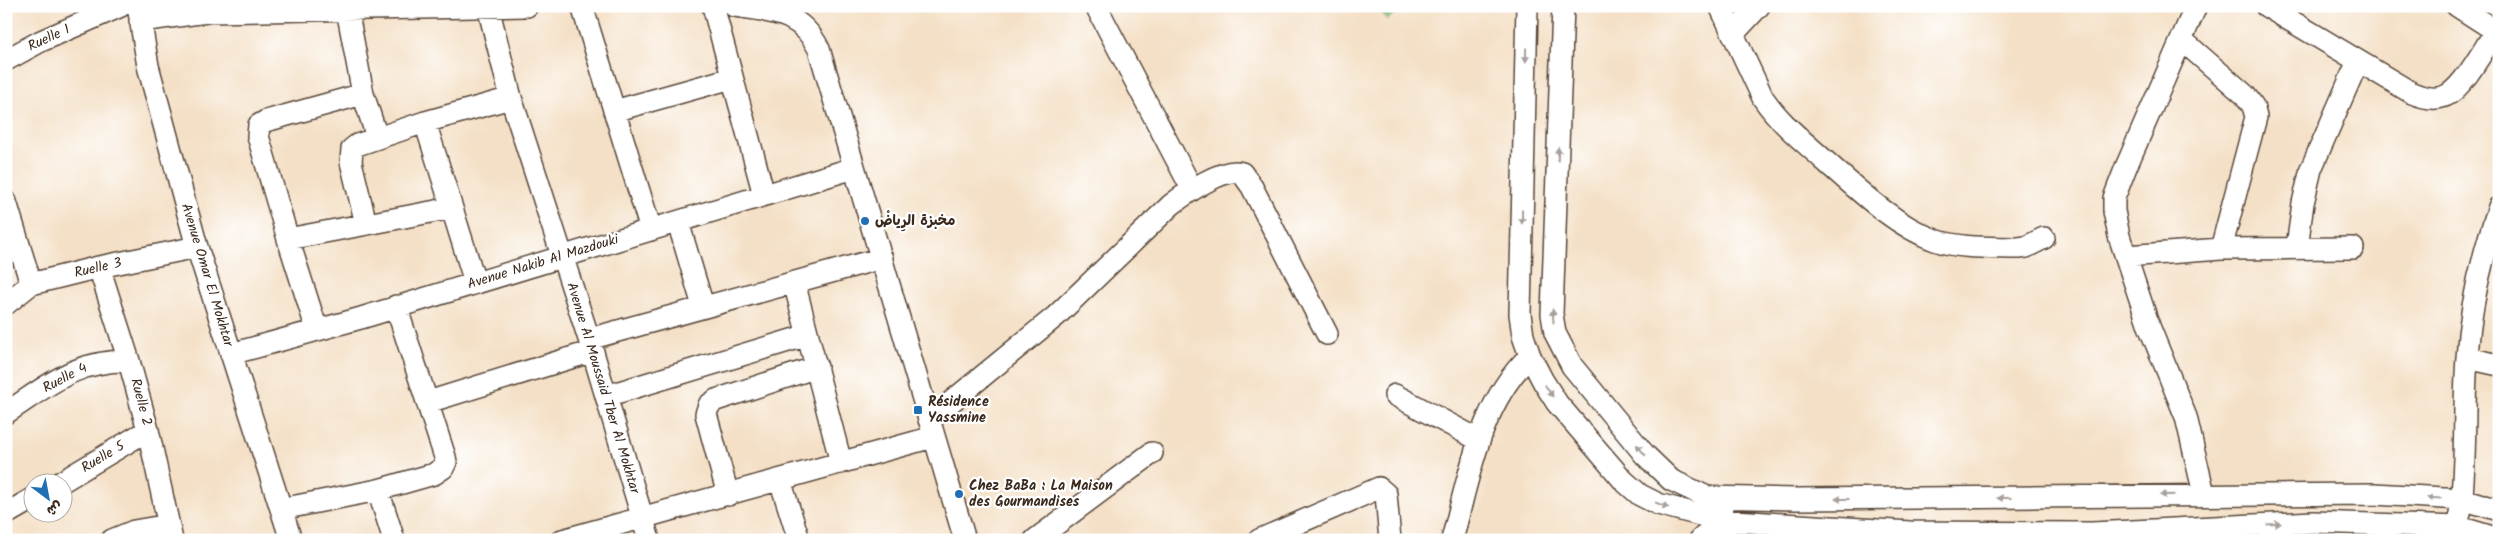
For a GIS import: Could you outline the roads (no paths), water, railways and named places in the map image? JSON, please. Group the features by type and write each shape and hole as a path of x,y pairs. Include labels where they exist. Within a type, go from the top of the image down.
{"street":[{"name":"Ruelle 1","path":"6,60 41,40 121,6"},
{"path":"139,14 207,9 528,6"},
{"path":"582,6 651,230"},
{"path":"712,6 764,195"},
{"path":"734,6 780,9 814,38 882,258 965,540"},
{"path":"1096,6 1192,189"},
{"path":"1527,6 1520,314 1523,336 1530,356 1557,404 1624,481 1640,495 1676,510 1715,532 1914,536 2094,536 2313,522 2459,527 2499,539"},
{"path":"1563,6 1552,314 1555,333 1572,366 1658,468 1671,480 1708,497 1725,498 2046,498 2204,494 2374,494 2462,499 2499,510"},
{"path":"1720,6 1763,98 1785,126 1860,192 1905,224 1936,240 1947,243 2019,248 2044,238"},
{"path":"1733,34 1759,6"},
{"path":"2196,6 2114,198 2115,220 2149,326 2186,417 2204,494"},
{"path":"2266,6 2412,93 2434,98 2449,94 2460,83 2497,32 2457,6"},
{"name":"Avenue Al Moussaid Tber Al Mokhtar","path":"477,7 511,98 563,257 649,540"},
{"path":"347,9 363,94 377,137"},
{"name":"Avenue Omar El Mokhtar","path":"139,14 148,66 197,247 291,540"},
{"path":"2182,40 2245,95 2256,117 2221,249"},
{"path":"2297,246 2302,203 2311,169 2358,62"},
{"path":"614,111 732,78"},
{"path":"317,330 258,136 259,125 266,121 363,94"},
{"path":"366,224 350,155 357,145 425,122 511,98"},
{"path":"425,122 475,282"},
{"name":"Avenue Nakib Al Mazdouki","path":"231,354 563,257 854,168"},
{"path":"562,540 842,463 931,429 1056,316 1171,205 1192,189 1229,172 1236,171 1247,178 1328,334"},
{"path":"6,202 31,284"},
{"path":"2459,527 2462,499 2467,358 2473,303 2481,264 2499,207"},
{"path":"288,239 452,208"},
{"path":"678,222 704,306"},
{"path":"2126,256 2297,246 2353,248"},
{"name":"Ruelle 3","path":"6,304 31,284 99,267 197,247"},
{"path":"428,402 704,306 882,258"},
{"name":"Ruelle 2","path":"99,267 130,361 171,532"},
{"path":"794,282 842,463"},
{"path":"281,509 378,490 434,474 443,468 446,462 445,456 396,306"},
{"path":"606,396 808,335"},
{"path":"1452,540 1479,440 1497,399 1516,369 1530,356"},
{"path":"2467,358 2499,365"},
{"name":"Ruelle 4","path":"6,414 81,367 108,360 130,361"},
{"path":"728,495 706,414 709,405 716,400 817,367"},
{"path":"1395,395 1479,440"},
{"name":"Ruelle 5","path":"72,476 148,430"},
{"path":"1035,540 1152,453"},
{"path":"780,480 799,540"},
{"path":"1259,540 1379,488 1386,494 1390,540"},
{"path":"378,490 394,540"},
{"path":"1715,532 1725,498"},
{"path":"6,514 22,505"},
{"path":"112,540 134,531 171,532"}],"place":[{"name":"مخبزة الرِياضْ","path":"865,221"},
{"name":"Résidence Yassmine","path":"918,410"},
{"name":"Chez BaBa : La Maison des Gourmandises","path":"959,494"}]}
